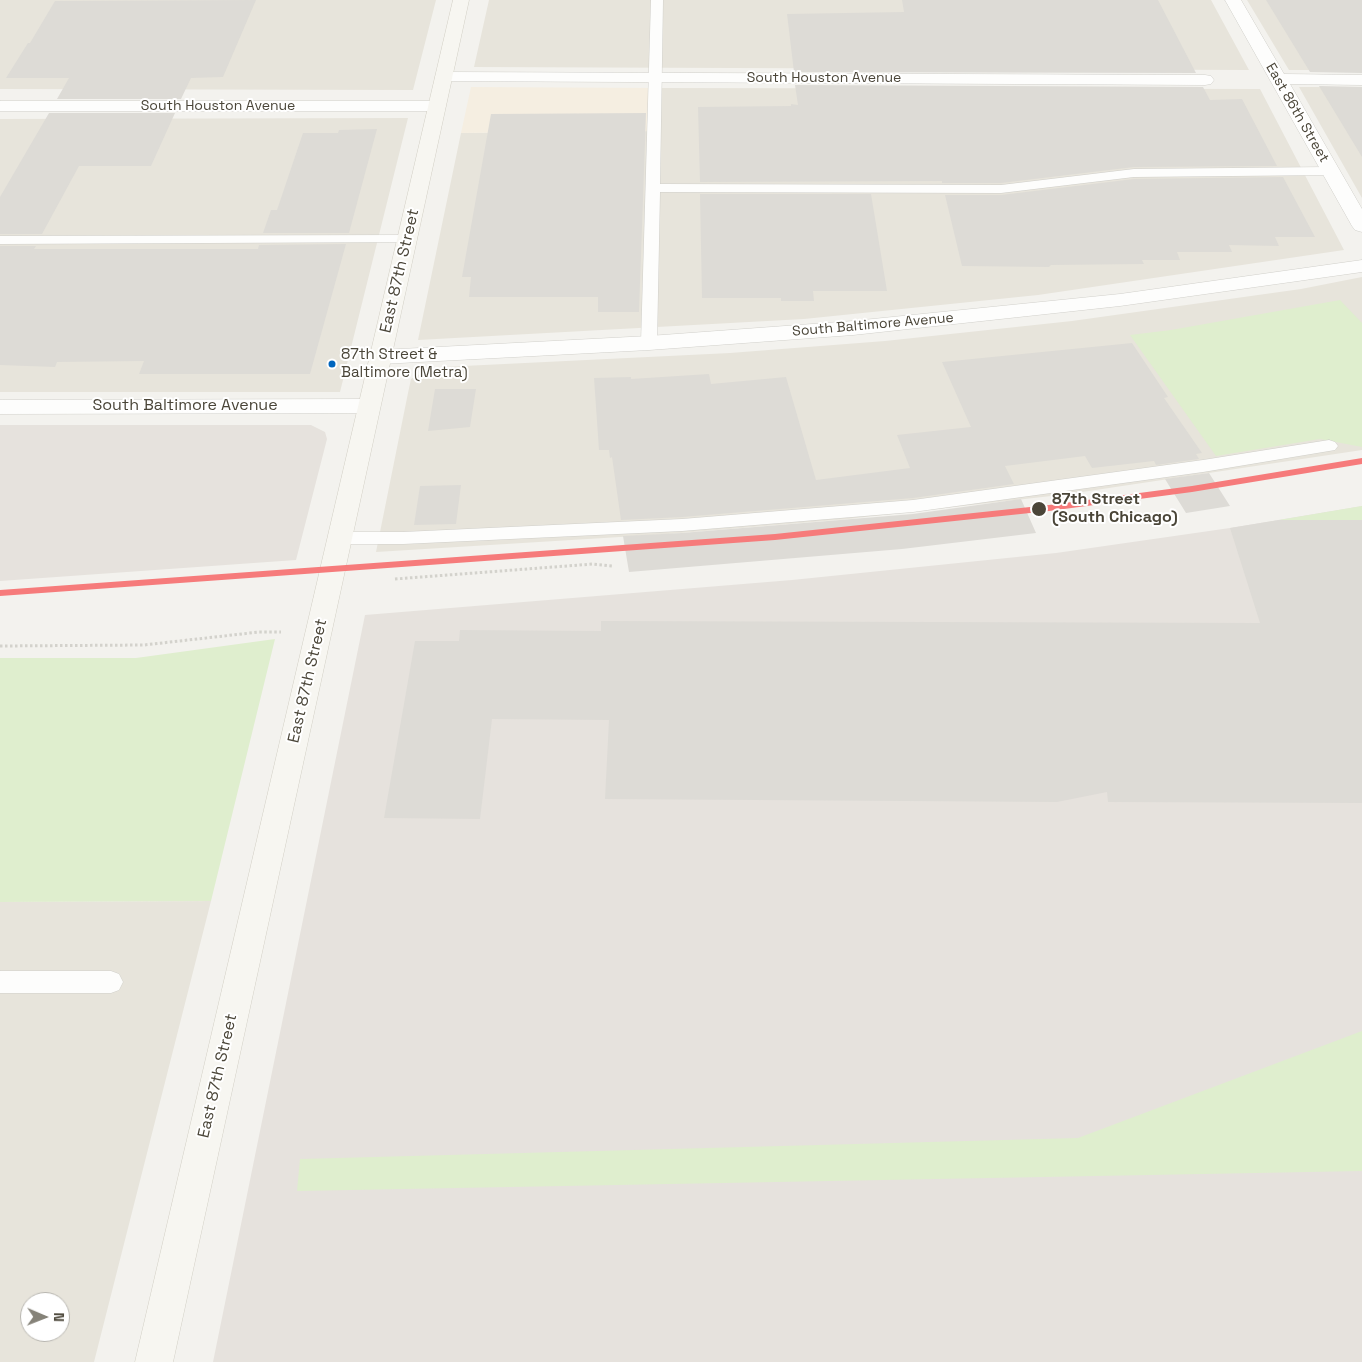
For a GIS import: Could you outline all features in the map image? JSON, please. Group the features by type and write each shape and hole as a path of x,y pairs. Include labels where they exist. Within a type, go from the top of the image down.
{"main road":[{"name":"East 87th Street","path":"154,1362 461,0"}],"street":[{"name":"East 86th Street","path":"1233,0 1362,226"},
{"name":"South Houston Avenue","path":"444,76 1205,80"},
{"path":"1278,79 1362,80"},
{"name":"South Houston Avenue","path":"0,106 437,106"},
{"name":"South Baltimore Avenue","path":"381,357 649,343 853,328 1120,300 1362,266"},
{"name":"South Baltimore Avenue","path":"0,406 369,406"}],"lane":[{"path":"649,343 657,0"},
{"path":"653,188 1001,189 1134,173 1330,171"},
{"path":"0,240 407,240"},
{"path":"340,538 403,538 682,524 912,506 1203,466 1329,446"},
{"path":"0,982 110,982"}],"path":[{"path":"395,579 593,564 613,566"},
{"path":"0,646 144,645 259,632 319,631"}],"shaded area":[{"path":"0,0 436,0 413,90 0,89"},
{"path":"489,0 1211,0 1249,70 474,67"},
{"path":"1247,0 1362,0 1362,70 1289,70"},
{"path":"471,87 655,88 654,131 461,133"},
{"path":"1299,87 1362,87 1362,198"},
{"path":"655,88 1260,89 1344,250 1038,295 804,319 418,340 461,133 654,131"},
{"path":"408,118 340,392 0,392 0,119"},
{"path":"1362,277 1362,450 1069,494 848,519 669,534 376,552 411,379 425,371 443,367 730,353 885,341 1072,321 1301,289"},
{"path":"0,425 311,425 325,432 327,439 296,560 0,581"},
{"path":"1362,506 1362,1362 213,1362 365,615 792,580 1056,553 1230,528"},
{"path":"211,901 94,1362 0,1362 0,902"}],"green space":[{"path":"1340,300 1362,323 1362,447 1320,439 1216,456 1130,335 1171,330"},
{"path":"1362,506 1362,520 1279,520"},
{"path":"275,639 211,901 0,902 0,658 136,658"},
{"path":"1362,1031 1362,1171 297,1191 300,1159 1078,1138"}],"building":[{"path":"256,0 223,77 191,78 181,99 57,99 69,78 6,78 55,1"},
{"path":"902,0 1158,0 1196,73 794,72 787,14 904,12"},
{"path":"1266,0 1362,0 1362,73 1310,72"},
{"path":"795,85 1203,87 1210,100 1242,99 1277,166 1134,167 1001,183 942,183 942,181 700,182 698,107 798,105"},
{"path":"1319,86 1362,87 1362,157"},
{"path":"49,113 175,113 151,166 79,166 42,234 0,234 0,197"},
{"path":"646,113 639,312 598,312 598,297 469,297 471,277 462,277 491,114"},
{"path":"377,129 349,233 263,233 271,210 277,210 303,133 338,133 339,130"},
{"path":"1283,177 1315,237 1275,237 1279,246 1229,245 1232,252 1177,252 1180,260 1142,260 1144,264 1051,265 1049,267 962,266 945,195 1001,195 1134,179"},
{"path":"700,194 871,194 887,291 813,291 814,301 781,301 781,298 702,298"},
{"path":"346,244 310,374 139,374 144,361 57,362 55,367 0,365 0,246 36,246 34,249 258,249 259,245"},
{"path":"1132,343 1168,397 1164,398 1202,453 1196,454 1199,459 1156,465 1154,461 1092,468 1085,456 1005,466 1014,484 913,498 682,517 621,520 612,457 610,458 609,450 599,450 594,378 631,377 631,379 709,374 711,384 786,377 816,480 910,468 897,435 971,427 942,362"},
{"path":"435,389 476,389 470,427 428,431"},
{"path":"1209,473 1230,506 1186,513 1165,479"},
{"path":"461,485 456,524 414,525 420,486"},
{"path":"1021,499 1036,533 902,549 629,572 623,536 913,514"},
{"path":"1279,520 1362,520 1362,803 1108,802 1107,792 1057,802 605,799 609,720 492,719 480,819 384,818 415,641 459,641 460,630 601,631 601,621 1260,623 1230,528"}],"transit line":[{"path":"0,593 775,537 1049,508 1192,489 1362,461"}],"place":[{"name":"87th Street & Baltimore (Metra)","path":"332,364"},
{"name":"87th Street (South Chicago)","path":"1039,509"}]}
